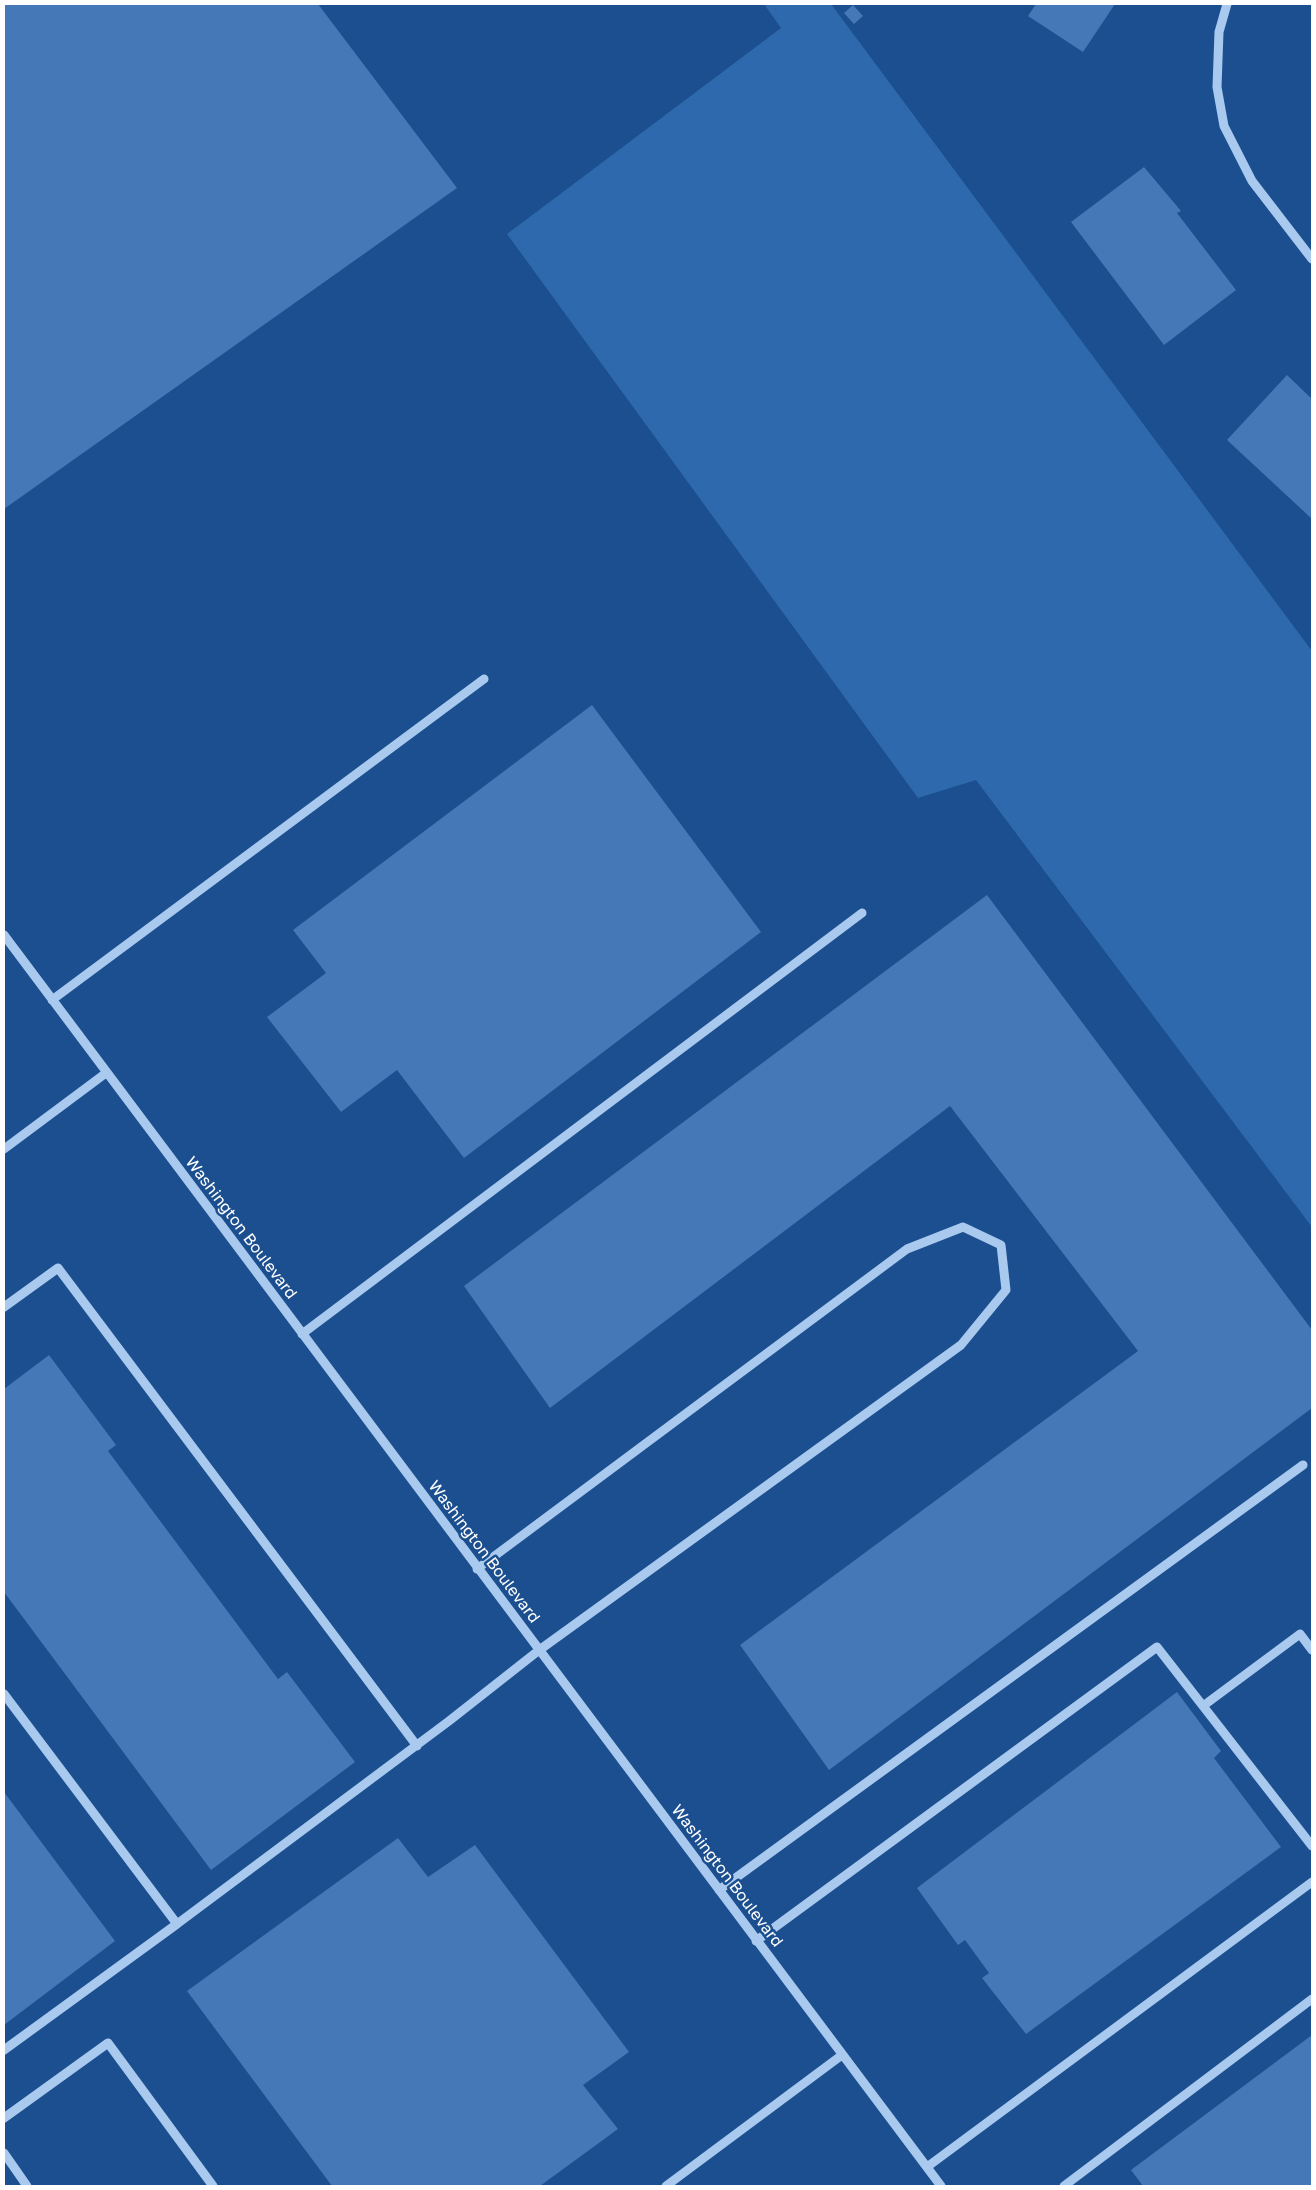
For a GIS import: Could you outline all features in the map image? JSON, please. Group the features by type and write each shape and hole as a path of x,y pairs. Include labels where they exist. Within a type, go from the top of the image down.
{"street":[{"path":"1227,4 1219,32 1217,87 1224,126 1252,180 1312,259"},
{"path":"52,1000 484,679"},
{"path":"302,1334 862,913"},
{"name":"Washington Boulevard","path":"4,935 538,1651 941,2186"},
{"path":"4,1149 106,1073"},
{"path":"4,2050 416,1746 538,1651 961,1345 1006,1290 1001,1245 963,1227 907,1250 477,1569"},
{"path":"4,1306 58,1268 416,1746"},
{"path":"719,1890 1303,1465"},
{"path":"1203,1706 1300,1634 1312,1650"},
{"path":"756,1941 1157,1647 1312,1846"},
{"path":"4,1694 177,1924"},
{"path":"927,2167 1312,1882"},
{"path":"1064,2186 1312,1999"},
{"path":"4,2118 108,2043 213,2186"},
{"path":"666,2186 842,2055"},
{"path":"4,2154 27,2186"}],"shaded area":[{"path":"764,4 831,4 1312,651 1312,1227 976,780 918,798 507,234 781,28"}],"building":[{"path":"4,4 318,4 457,188 4,509"},
{"path":"1036,4 1115,4 1083,52 1028,16"},
{"path":"853,5 863,16 854,24 844,13"},
{"path":"1144,167 1181,211 1177,213 1236,290 1164,345 1071,222"},
{"path":"1287,375 1312,399 1312,519 1227,440"},
{"path":"592,705 761,932 464,1158 397,1070 341,1112 267,1017 326,973 293,930"},
{"path":"987,895 1312,1330 1312,1408 829,1770 740,1645 1138,1351 950,1106 550,1408 464,1286"},
{"path":"49,1355 116,1445 108,1451 278,1679 287,1672 355,1762 211,1870 4,1592 4,1389"},
{"path":"1177,1692 1221,1751 1214,1758 1281,1847 1026,2034 982,1978 989,1973 965,1940 958,1945 917,1888"},
{"path":"4,1792 115,1941 4,2025"},
{"path":"398,1838 428,1877 475,1845 629,2052 583,2085 618,2129 540,2186 332,2186 187,1991"},
{"path":"1312,2035 1312,2186 1143,2186 1131,2170"}]}
